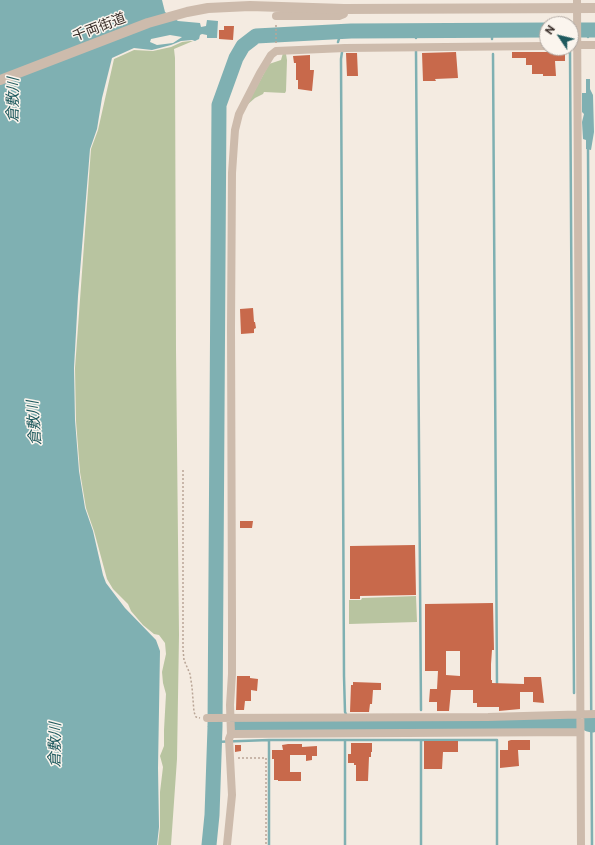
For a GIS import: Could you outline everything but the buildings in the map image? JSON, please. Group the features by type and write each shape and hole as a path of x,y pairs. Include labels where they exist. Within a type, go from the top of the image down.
{"street":[{"name":"千両街道","path":"0,80 168,17 208,8 226,6 270,6 344,9 577,4 595,8"},
{"path":"577,4 578,16"},
{"path":"276,16 339,16 344,14 344,9"},
{"path":"579,44 595,45"},
{"path":"227,845 232,795 230,738 226,718 232,629 232,173 235,130 243,105 266,62 276,51 345,48 539,46"},
{"path":"575,56 588,714 580,732 581,845"},
{"path":"207,718 488,717 588,714"},
{"path":"230,738 580,732"}],"path":[{"path":"276,25 276,45"},
{"path":"183,470 184,660 190,674 194,712 196,717 207,718"},
{"path":"230,759 266,758 266,845"}],"green space":[{"path":"193,41 174,49 179,635 177,759 171,845 158,845 160,827 160,792 163,767 160,756 164,746 166,694 162,672 166,654 165,643 159,635 154,634 143,625 131,611 128,604 113,589 107,579 86,508 80,472 76,421 75,368 91,149 98,130 114,59 134,50 153,51 171,47 182,42"},
{"path":"283,53 286,54 287,60 285,93 264,92 247,105 269,64 281,60"},
{"path":"416,596 417,622 349,624 349,600 361,600 362,598"}],"water":[{"name":"倉敷川","path":"0,0 162,0 165,12 178,21 200,23 201,27 206,26 207,20 218,21 217,38 207,38 207,35 202,34 200,35 199,39 195,41 181,41 152,50 134,48 112,58 102,98 97,129 90,149 78,296 74,368 75,420 79,471 85,508 93,531 103,575 106,583 125,608 156,640 160,651 158,768 159,827 157,845 0,845","holes":["170,35 182,37 173,43 157,45 150,42 151,39"]},
{"path":"586,79 590,79 590,89 593,95 594,132 591,150 586,149 586,140 583,139 582,122 584,114 582,112 582,93 586,93"}],"waterway":[{"path":"209,845 212,815 215,727 219,105 236,58 243,46 256,36 351,31 539,30"},
{"path":"579,30 595,30"},
{"path":"588,30 588,37"},
{"path":"416,31 416,38"},
{"path":"492,31 492,39"},
{"path":"338,42 341,32"},
{"path":"416,51 421,710"},
{"path":"342,52 344,676 346,714"},
{"path":"493,54 497,686"},
{"path":"570,56 574,693"},
{"path":"588,148 592,845"},
{"path":"344,726 348,720"},
{"path":"235,727 576,724"},
{"path":"588,724 592,725"},
{"path":"269,740 421,740 421,845"},
{"path":"214,742 269,740 269,845"},
{"path":"345,740 345,845"},
{"path":"421,740 497,740 497,845"}]}
